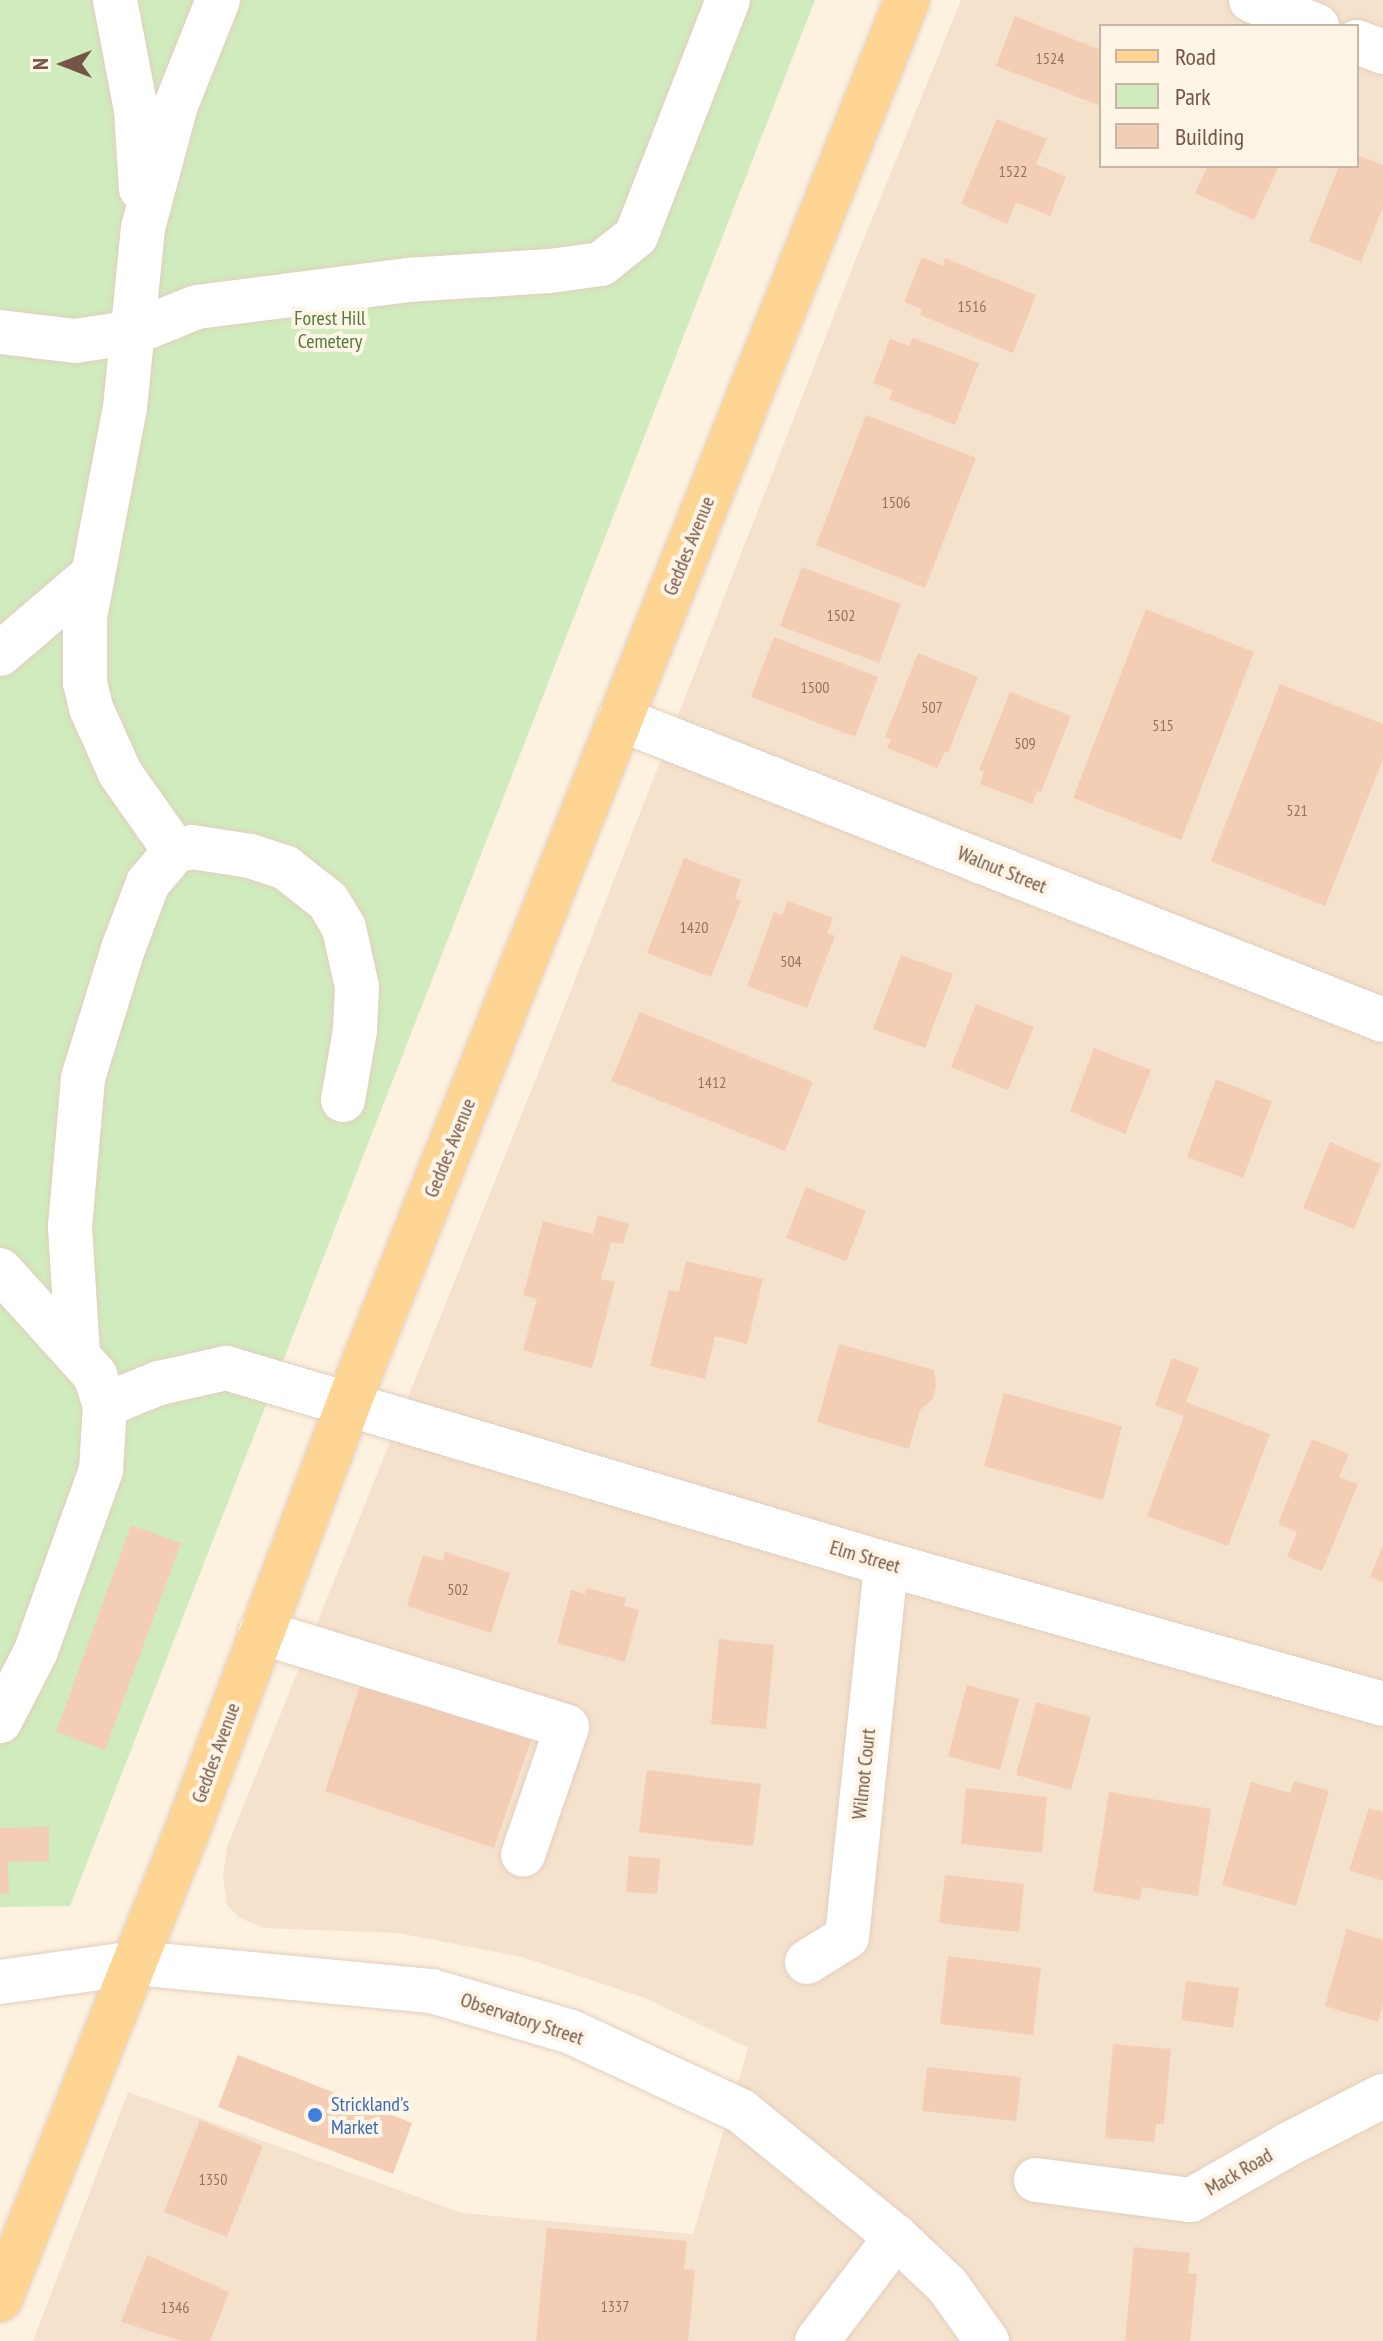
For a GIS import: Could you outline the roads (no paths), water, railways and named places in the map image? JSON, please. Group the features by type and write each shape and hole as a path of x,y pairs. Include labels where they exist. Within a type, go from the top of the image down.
{"main road":[{"name":"Geddes Avenue","path":"0,2299 135,1963 348,1403 907,0"}],"street":[{"path":"115,0 136,110 143,228 125,408 91,576 84,650 85,683 91,708 120,773 175,851"},
{"path":"143,228 176,105 218,0"},
{"path":"0,332 75,341 135,332 197,307 407,280 550,271 601,264 636,236 728,0"},
{"path":"1251,0 1312,24"},
{"path":"1359,43 1383,52"},
{"path":"0,654 91,576"},
{"name":"Walnut Street","path":"620,719 1383,1020"},
{"path":"78,1354 70,1227 83,1078 123,949 148,883 175,851 192,847 250,856 286,868 328,901 344,928 357,987 355,1030 343,1100"},
{"path":"0,1270 95,1375 105,1405 101,1470 36,1651 0,1721"},
{"name":"Elm Street","path":"105,1405 159,1383 226,1368 886,1564 1383,1704"},
{"name":"Wilmot Court","path":"807,1962 847,1937 886,1564"},
{"path":"261,1632 567,1727 523,1855"},
{"name":"Observatory Street","path":"0,1982 135,1963 432,1991 571,2032 741,2111 896,2237 947,2285 987,2341"},
{"name":"Mack Road","path":"1036,2180 1191,2200 1383,2096"},
{"path":"817,2341 896,2237"}],"place":[{"name":"Strickland's Market","path":"315,2115"}],"park label":[{"name":"Forest Hill Cemetery","path":"330,330"}]}
